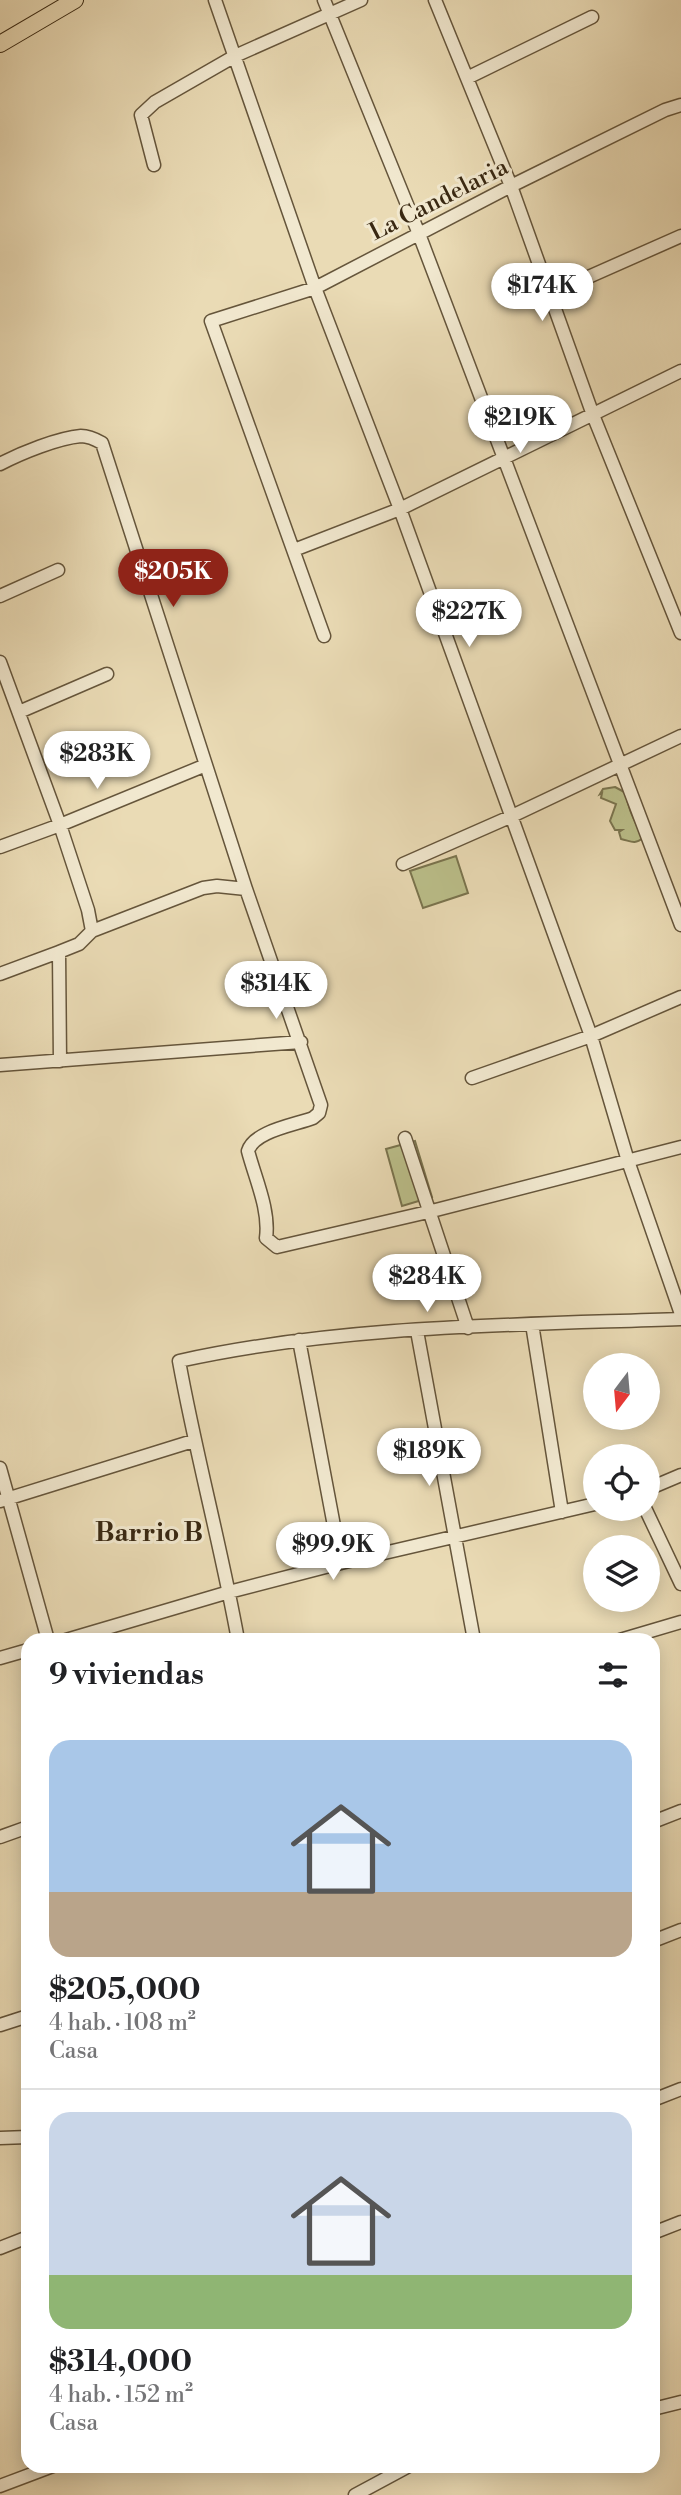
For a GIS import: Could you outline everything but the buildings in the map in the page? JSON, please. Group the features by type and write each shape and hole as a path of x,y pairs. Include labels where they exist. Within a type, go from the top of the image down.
{"main road":[{"path":"0,44 75,0"}],"street":[{"path":"215,0 315,288 401,509 591,1036 628,1161 681,1316 299,1340 239,1348 178,1361 193,1441 237,1633"},
{"path":"324,0 419,234 681,925"},
{"path":"154,165 141,115 155,102 235,55 361,0"},
{"path":"435,0 511,186 593,415 676,605 681,633"},
{"path":"467,78 592,17"},
{"name":"La Candelaria","path":"294,550 211,321 315,288 511,186 681,105"},
{"path":"550,294 681,236"},
{"path":"324,636 294,550 401,509 681,371"},
{"path":"0,464 22,453 80,436 92,437 102,443 246,889 321,1105 319,1113 313,1118 258,1137 250,1144 248,1152 264,1212 266,1238 281,1248 681,1147"},
{"path":"0,596 58,570"},
{"path":"0,662 60,825 88,910 92,931"},
{"path":"19,712 107,674"},
{"path":"403,864 681,736"},
{"path":"0,847 206,765"},
{"path":"0,974 79,944 92,931 203,888 217,886 246,889"},
{"path":"59,951 60,1060"},
{"path":"472,1078 591,1036 681,998"},
{"path":"0,1065 301,1042"},
{"path":"405,1138 468,1328"},
{"path":"532,1324 562,1512"},
{"path":"417,1331 473,1633"},
{"path":"299,1340 341,1563"},
{"path":"5,1500 193,1441"},
{"path":"0,1468 5,1500 46,1633"},
{"path":"660,1484 681,1475"},
{"path":"90,1633 229,1592 341,1563 583,1507"},
{"path":"651,1521 681,1584"},
{"path":"644,1633 681,1622"},
{"path":"0,1658 21,1652"},
{"path":"660,1819 681,1811"},
{"path":"0,1837 21,1830"},
{"path":"660,1938 681,1930"},
{"path":"0,2025 21,2018"},
{"path":"660,2097 681,2089"},
{"path":"0,2138 21,2137"},
{"path":"660,2230 681,2222"},
{"path":"0,2248 21,2240"},
{"path":"660,2407 681,2402"},
{"path":"0,2486 34,2473"},
{"path":"355,2495 396,2473"}],"green space":[{"path":"615,787 626,793 630,811 643,838 637,841 621,839 619,832 622,830 615,830 610,821 616,804 601,798 602,793 600,794 603,789"},
{"path":"456,856 468,893 423,908 410,871"},
{"path":"415,1141 432,1197 402,1206 386,1149"}],"district":[{"name":"Barrio B","path":"149,1533"}]}
